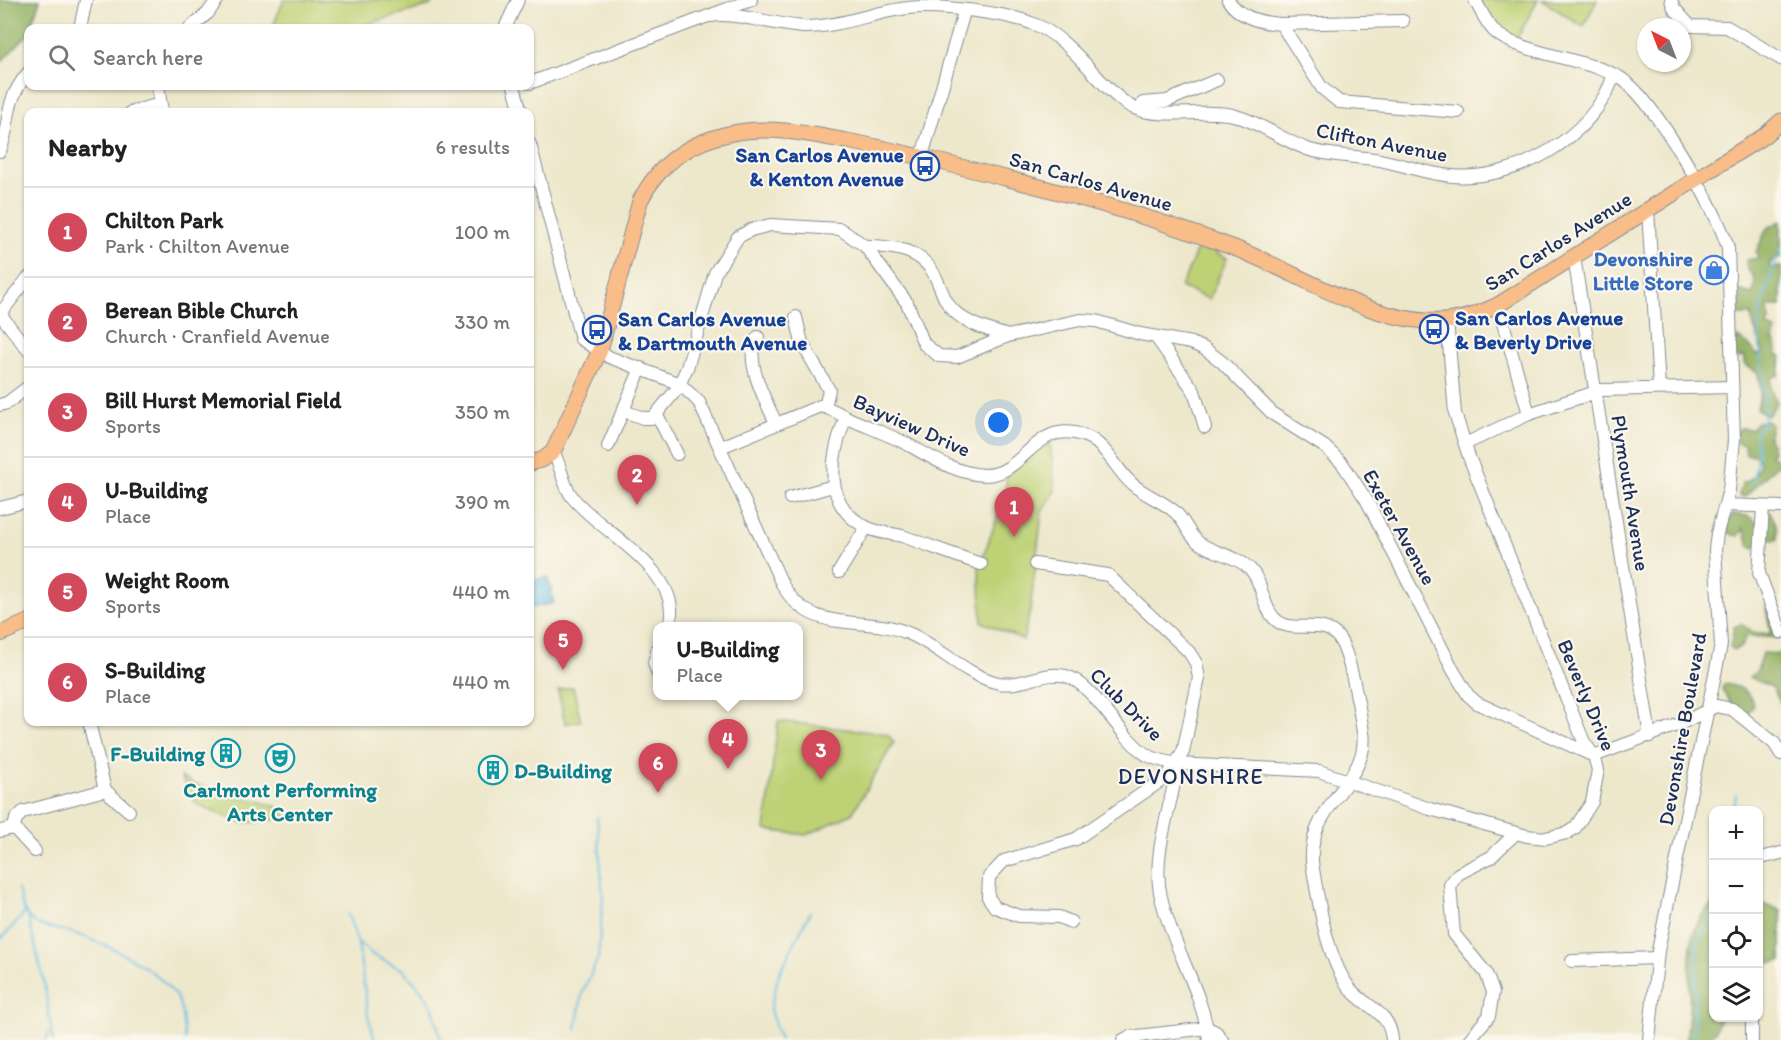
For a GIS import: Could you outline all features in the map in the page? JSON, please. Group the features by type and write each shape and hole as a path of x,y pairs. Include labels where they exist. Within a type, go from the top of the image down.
{"main road":[{"name":"San Carlos Avenue","path":"553,452 600,350 640,201 650,181 667,162 694,145 732,133 786,131 922,156 1134,212 1233,247 1376,310 1410,320 1448,321 1467,318 1498,305 1764,136 1781,121"},
{"path":"534,463 553,452"},
{"path":"0,634 24,624"}],"street":[{"path":"81,24 86,0"},
{"path":"195,24 208,14 217,0"},
{"path":"507,24 518,0"},
{"path":"534,82 751,0"},
{"path":"1228,0 1234,9 1261,23 1403,21"},
{"name":"Devonshire Boulevard","path":"1475,0 1497,33 1515,42 1614,75 1636,90 1714,209 1728,248 1734,440 1729,490 1715,550 1721,632 1713,684 1657,958 1649,1040"},
{"path":"1671,0 1690,26 1727,27 1781,59"},
{"name":"Clifton Avenue","path":"712,16 728,13 776,25 808,27 835,24 908,8 1013,18 1052,33 1127,104 1149,111 1231,115 1307,149 1326,154 1376,159 1418,171 1470,177 1509,170 1539,158 1564,140 1601,103 1614,75"},
{"path":"922,156 964,12"},
{"path":"1281,24 1322,88 1339,102 1458,112"},
{"path":"0,151 5,138 9,104 24,78"},
{"path":"1127,104 1157,104 1217,80"},
{"path":"159,90 161,108"},
{"path":"518,90 520,108"},
{"name":"Club Drive","path":"534,159 581,339 609,357 680,384 699,402 722,447 782,584 801,607 823,618 904,631 991,681 1019,684 1053,675 1070,677 1079,681 1139,749 1153,758 1177,764 1159,864 1160,889 1208,1034"},
{"path":"1648,210 1659,388"},
{"name":"Exeter Avenue","path":"657,416 680,384 687,368 717,268 741,234 770,225 837,229 865,246 907,303 924,344 939,356 957,357 1008,336 1080,320 1096,321 1156,337 1191,343 1222,362 1273,414 1325,447 1342,463 1367,501 1453,670 1472,699 1486,709 1594,756"},
{"path":"865,246 898,248 919,257 931,268 945,300 958,314 972,323 1008,336"},
{"name":"Plymouth Avenue","path":"1574,256 1650,736"},
{"path":"24,283 0,314 24,345"},
{"path":"1498,305 1529,414"},
{"path":"796,317 802,343 829,390 825,406"},
{"name":"Beverly Drive","path":"1177,764 1298,768 1349,780 1430,809 1516,833 1546,838 1567,833 1575,828 1586,815 1596,791 1598,770 1594,756 1584,742 1465,444 1455,413 1448,321"},
{"path":"758,337 753,349 758,383 776,423"},
{"path":"1156,337 1194,391 1205,427"},
{"path":"608,446 640,368"},
{"path":"1465,444 1529,414 1595,392 1732,387"},
{"path":"0,405 7,404 24,390"},
{"name":"Bayview Drive","path":"722,447 815,407 825,406 944,464 979,474 992,474 1009,468 1034,444 1053,435 1077,434 1096,442 1132,484 1178,514 1200,543 1242,563 1252,571 1269,612 1277,621 1285,626 1324,627 1338,637 1347,658 1364,737 1361,755 1349,780 1338,790 1321,816 1313,838 1312,865 1321,912 1335,962 1352,991 1384,1016 1391,1027 1392,1040"},
{"path":"624,411 647,418 657,416 677,454"},
{"path":"846,417 833,455 833,486 846,510 866,528 903,537 981,564"},
{"path":"553,452 572,497 634,551 663,588 672,607 670,622"},
{"path":"790,498 833,486"},
{"path":"0,508 24,502"},
{"path":"1725,505 1781,507"},
{"path":"1763,507 1759,573 1781,632"},
{"path":"839,572 866,528"},
{"path":"1035,564 1108,575 1194,658 1199,678 1183,752 1164,780 1077,839 1004,861 992,871 986,890 995,907 1019,916 1059,916 1071,922"},
{"path":"1713,684 1732,709 1774,743 1781,754"},
{"path":"1594,756 1650,736 1716,706 1732,709"},
{"path":"90,726 105,790 129,811"},
{"path":"14,828 16,819 22,812 105,790"},
{"path":"0,831 14,828"},
{"path":"14,828 34,851"},
{"path":"1469,1040 1489,1016 1493,992 1486,972 1454,934 1450,885 1458,874 1491,857 1516,833"},
{"path":"1765,857 1781,854"},
{"path":"1572,961 1657,958"},
{"path":"1752,1022 1752,1040"},
{"path":"1123,1040 1129,1037 1216,1032 1222,1040"}],"green space":[{"path":"0,0 40,0 32,24 24,24 24,38 0,63"},
{"path":"284,0 429,0 431,5 368,24 274,24"},
{"path":"1474,0 1538,0 1515,42 1497,33"},
{"path":"1542,0 1597,0 1583,27"},
{"path":"1781,221 1781,257 1774,259 1769,265 1771,268 1781,267 1781,306 1768,306 1767,327 1776,330 1773,340 1776,343 1776,354 1781,356 1779,375 1771,378 1771,390 1777,402 1768,416 1757,409 1761,391 1758,373 1745,365 1745,357 1736,358 1733,341 1739,338 1757,355 1763,353 1751,315 1737,315 1733,311 1735,289 1752,294 1755,287 1754,278 1747,269 1746,260 1758,258 1756,252 1767,228"},
{"path":"1199,245 1227,258 1209,299 1181,287"},
{"path":"1767,421 1771,424 1769,437 1773,451 1770,455 1777,459 1778,464 1745,497 1739,496 1742,483 1754,476 1760,462 1755,455 1746,454 1744,445 1737,443 1736,434 1740,428 1751,429 1757,422"},
{"path":"1050,442 1055,491 1042,512 1030,611 1023,640 982,622 979,568 1004,498 1007,475 1034,451"},
{"path":"1770,512 1777,526 1777,540 1763,539 1754,548 1749,546 1744,528 1739,536 1730,534 1726,526 1733,514 1750,517 1758,525 1766,513"},
{"path":"1766,605 1781,638 1746,636 1742,646 1734,650 1730,647 1734,627 1741,624 1753,632 1770,634"},
{"path":"1763,653 1781,656 1778,683 1781,684 1781,704 1772,687 1749,677 1757,671"},
{"path":"1724,684 1739,688 1750,696 1753,706 1747,715 1731,704 1722,689"},
{"path":"573,687 581,721 565,724 558,690"},
{"path":"778,721 887,734 894,742 852,814 806,835 765,830"},
{"path":"181,777 209,789 269,804 297,817 242,823 196,804"},
{"path":"1763,904 1781,910 1781,961 1763,963"},
{"path":"1709,908 1709,1022 1719,1022 1715,1031 1709,1036 1712,1040 1687,1040 1690,954 1696,926"}],"water":[{"path":"548,577 554,603 534,607 534,580"}],"waterway":[{"path":"1752,485 1758,454 1755,434 1763,422 1765,413 1758,320 1772,270 1781,249"},
{"path":"1776,675 1781,682"},
{"path":"1734,806 1736,795"},
{"path":"576,1029 582,994 598,958 603,898 597,817"},
{"path":"18,889 22,906 32,920 48,928 73,933 115,950 155,974 178,999 185,1040"},
{"path":"0,940 26,912"},
{"path":"780,1040 770,1010 779,974 810,912"},
{"path":"348,914 357,941 371,954 403,970 423,992 433,1008 441,1040"},
{"path":"1693,1040 1697,940 1713,914"},
{"path":"28,917 44,982 53,1040"},
{"path":"358,943 368,1015 375,1040"},
{"path":"46,1040 50,1032"}],"place":[{"name":"San Carlos Avenue & Kenton Avenue","path":"925,166"},
{"name":"Devonshire Little Store","path":"1714,270"},
{"name":"San Carlos Avenue & Beverly Drive","path":"1434,329"},
{"name":"San Carlos Avenue & Dartmouth Avenue","path":"597,330"},
{"name":"Berean Bible Church","path":"637,505"},
{"name":"Chilton Park","path":"1014,537"},
{"name":"Weight Room","path":"563,670"},
{"name":"F-Building","path":"226,753"},
{"name":"Carlmont Performing Arts Center","path":"280,758"},
{"name":"U-Building","path":"728,769"},
{"name":"D-Building","path":"493,770"},
{"name":"Bill Hurst Memorial Field","path":"821,780"},
{"name":"S-Building","path":"658,793"}],"district":[{"name":"DEVONSHIRE","path":"1191,776"}]}
